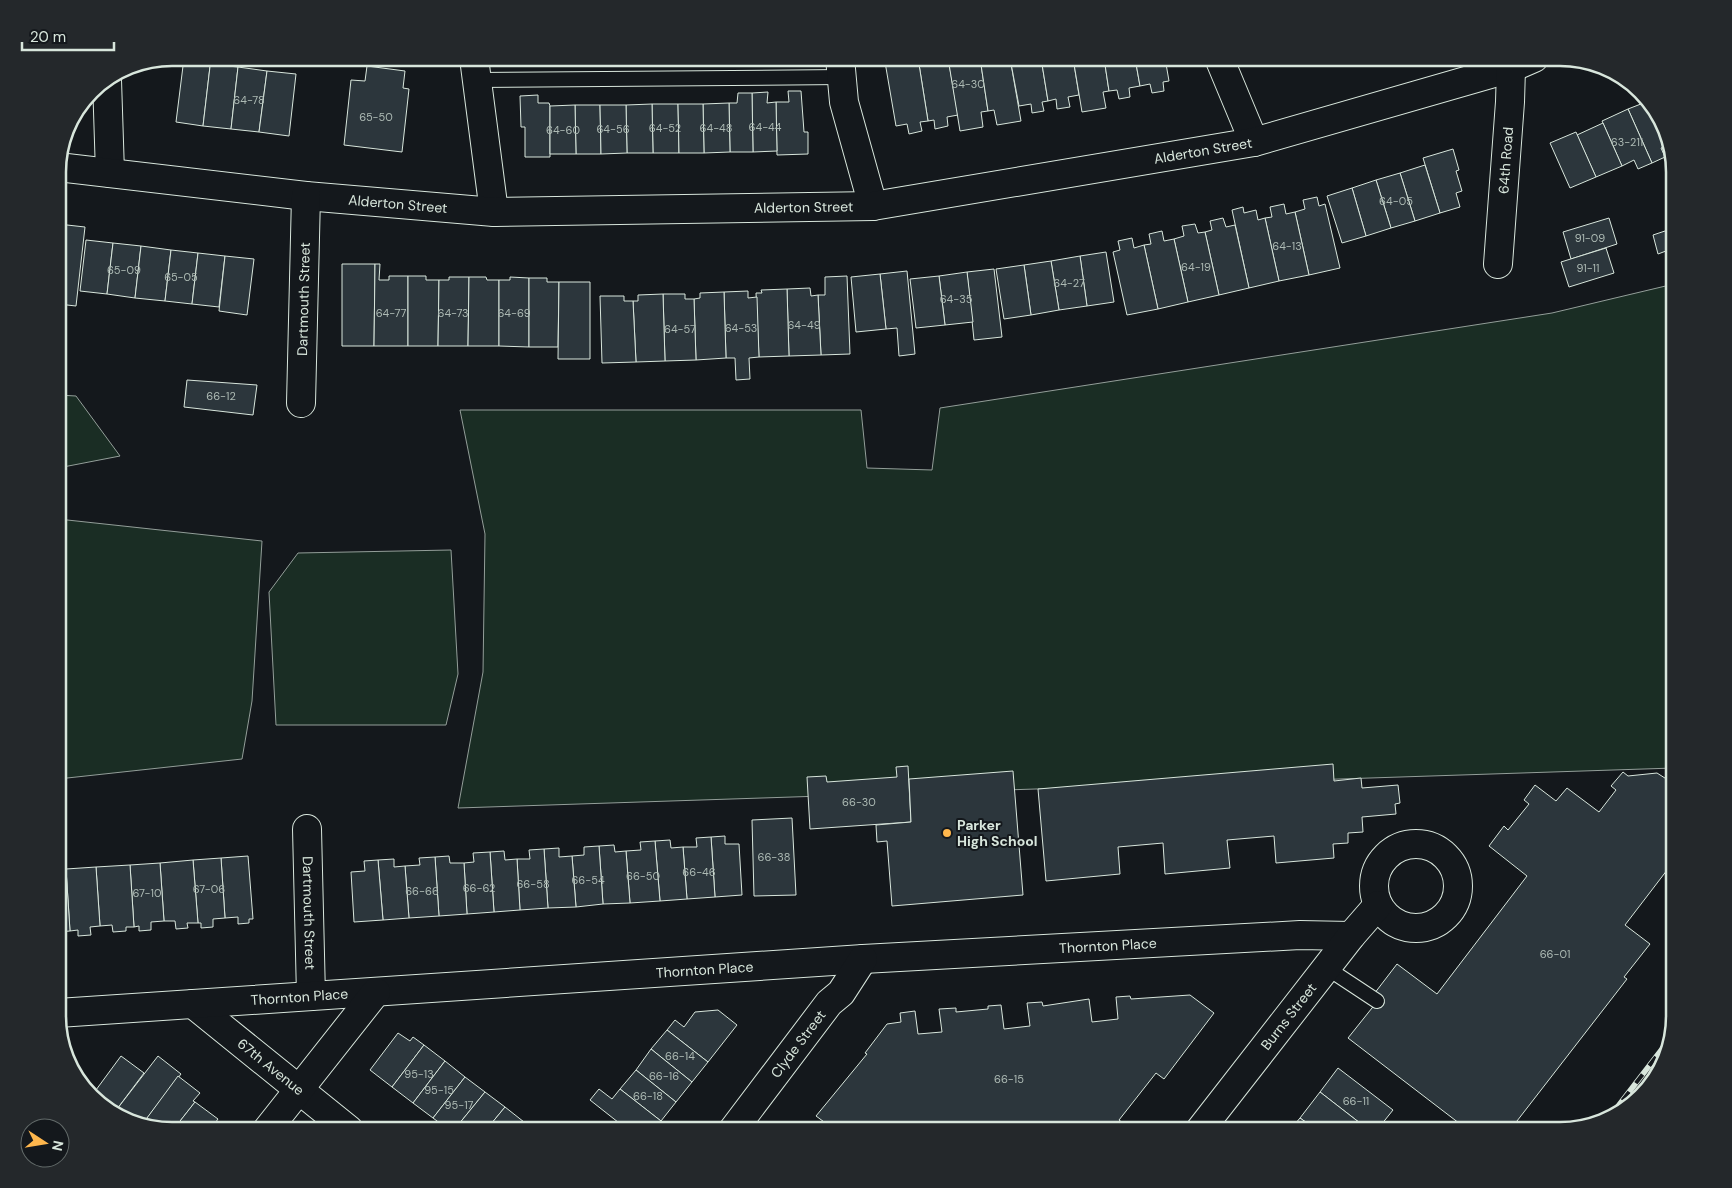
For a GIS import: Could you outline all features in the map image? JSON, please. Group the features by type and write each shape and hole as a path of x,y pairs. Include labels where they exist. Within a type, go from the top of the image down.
{"street":[{"path":"1222,66 1254,142"},
{"name":"Alderton Street","path":"66,168 306,196 494,212 873,206 1254,142 1501,66"},
{"name":"64th Road","path":"1498,264 1517,66"},
{"path":"841,67 844,102 873,206"},
{"path":"476,69 494,212"},
{"path":"107,88 110,173"},
{"name":"Dartmouth Street","path":"301,403 306,196"},
{"name":"Dartmouth Street","path":"307,829 311,996"},
{"name":"Burns Street","path":"1206,1122 1351,936 1378,905"},
{"name":"Thornton Place","path":"66,1012 863,959 1300,936 1351,936"},
{"name":"Clyde Street","path":"738,1122 829,1003 841,993 863,959"},
{"path":"273,1122 376,992"},
{"name":"67th Avenue","path":"193,1004 339,1122"}],"lane":[{"path":"476,69 841,67"},
{"path":"1327,968 1377,1001"}],"green space":[{"path":"1666,286 1666,768 458,808 483,672 485,534 460,410 861,410 867,468 932,470 940,408 1552,313"},
{"path":"66,395 76,396 120,456 66,466"},
{"path":"66,520 262,541 252,701 242,759 66,778"},
{"path":"451,550 458,674 446,725 276,725 269,592 298,553"}],"building":[{"path":"183,66 210,66 203,126 176,122"},
{"path":"210,66 238,67 231,129 203,126"},
{"path":"367,66 405,71 403,88 409,89 402,152 344,145 351,80 365,81"},
{"path":"886,66 919,66 928,121 920,122 922,131 909,134 907,124 896,126"},
{"path":"919,66 949,66 958,115 947,117 948,126 935,129 934,120 928,121"},
{"path":"949,66 981,66 988,111 981,112 983,127 960,131"},
{"path":"981,66 1011,66 1021,121 997,125 994,110 988,111"},
{"path":"1012,66 1042,66 1048,101 1042,102 1044,111 1032,113 1031,104 1019,106"},
{"path":"1042,66 1074,66 1079,95 1068,97 1070,107 1057,109 1056,99 1048,101"},
{"path":"1074,66 1105,66 1109,91 1103,92 1106,108 1082,112"},
{"path":"1105,66 1136,66 1140,86 1129,88 1130,97 1119,99 1117,90 1109,91"},
{"path":"1136,66 1166,66 1169,81 1163,82 1164,91 1152,93 1150,84 1140,86"},
{"path":"238,67 267,71 259,132 231,129"},
{"path":"267,71 296,74 289,136 259,132"},
{"path":"788,91 801,91 804,132 808,132 808,154 777,155 776,102 789,102"},
{"path":"768,92 767,103 776,102 777,151 753,152 752,93"},
{"path":"738,93 752,93 753,152 730,152 729,103 737,103"},
{"path":"538,95 538,103 549,103 550,106 550,157 525,157 525,127 521,127 520,96"},
{"path":"729,103 730,152 704,153 703,104"},
{"path":"652,104 678,104 679,153 653,153"},
{"path":"652,104 653,153 627,153 626,105"},
{"path":"678,104 703,104 704,153 679,153"},
{"path":"1641,104 1658,131 1665,157 1652,163 1628,109"},
{"path":"575,105 600,105 601,154 576,154"},
{"path":"575,105 576,154 550,154 550,106"},
{"path":"600,105 626,105 627,153 601,154"},
{"path":"1628,109 1652,163 1638,169 1634,160 1622,166 1602,121"},
{"path":"1603,123 1622,166 1596,177 1577,135"},
{"path":"1576,132 1596,177 1570,188 1550,143"},
{"path":"1453,149 1459,170 1456,171 1462,191 1456,193 1460,207 1440,213 1423,158"},
{"path":"1425,165 1440,213 1415,221 1400,173"},
{"path":"1400,173 1415,221 1391,228 1376,180"},
{"path":"1376,180 1391,228 1366,236 1352,188"},
{"path":"1352,188 1366,236 1342,243 1327,196"},
{"path":"1317,197 1319,206 1325,204 1340,268 1309,275 1295,212 1305,209 1303,200"},
{"path":"1284,204 1286,214 1295,212 1309,275 1279,281 1265,218 1272,217 1270,207"},
{"path":"1243,207 1244,213 1256,210 1258,220 1265,218 1279,281 1249,288 1232,210"},
{"path":"1223,218 1226,227 1235,225 1249,288 1219,295 1205,232 1212,230 1210,221"},
{"path":"1609,218 1617,244 1571,259 1563,232"},
{"path":"1195,224 1198,233 1205,232 1219,295 1188,302 1174,239 1184,236 1182,226"},
{"path":"66,225 85,227 76,306 66,305"},
{"path":"1162,231 1164,241 1174,239 1188,302 1158,309 1144,245 1151,244 1149,234"},
{"path":"1666,231 1666,251 1658,254 1653,235"},
{"path":"1132,238 1134,248 1144,245 1158,309 1127,315 1113,252 1120,250 1118,241"},
{"path":"86,240 113,243 107,294 80,291"},
{"path":"113,243 141,246 135,298 107,294"},
{"path":"141,246 171,250 165,301 135,298"},
{"path":"1606,248 1614,273 1569,287 1561,262"},
{"path":"171,250 198,253 192,304 165,301"},
{"path":"1106,252 1114,302 1087,306 1080,256"},
{"path":"198,253 225,256 219,307 192,304"},
{"path":"225,256 254,259 247,315 219,311"},
{"path":"1080,256 1087,306 1059,310 1051,261"},
{"path":"1051,261 1059,310 1031,315 1024,265"},
{"path":"342,264 375,264 374,346 342,346"},
{"path":"375,264 380,264 379,280 389,280 389,276 408,276 408,346 374,346"},
{"path":"1024,265 1031,315 1004,319 996,269"},
{"path":"994,269 1002,337 974,340 967,272"},
{"path":"907,271 915,354 899,356 897,328 886,329 880,274"},
{"path":"967,272 973,322 945,325 939,276"},
{"path":"880,274 886,329 856,332 851,277"},
{"path":"408,276 426,276 426,280 439,280 438,346 408,346"},
{"path":"847,276 850,354 821,355 818,295 825,295 825,277"},
{"path":"939,276 945,325 916,328 910,279"},
{"path":"449,277 469,277 468,346 438,346 439,280 449,280"},
{"path":"469,277 486,277 487,280 499,280 499,346 468,346"},
{"path":"510,277 529,278 529,347 499,346 499,280 510,280"},
{"path":"529,278 547,278 547,282 559,282 558,347 529,347"},
{"path":"559,282 590,282 590,359 558,359"},
{"path":"810,288 811,296 818,295 821,355 789,356 787,289"},
{"path":"787,289 789,356 759,357 756,293 762,293 761,290"},
{"path":"748,291 748,298 757,297 759,357 749,358 750,379 736,380 735,358 726,358 724,292"},
{"path":"724,292 726,358 696,360 694,299 700,298 700,293"},
{"path":"663,294 685,294 685,299 694,299 696,360 665,361"},
{"path":"663,294 665,361 636,362 633,301 638,301 638,295"},
{"path":"600,296 624,296 624,301 633,301 636,362 602,363"},
{"path":"187,380 257,385 253,415 184,407"},
{"path":"1333,764 1334,781 1361,778 1362,788 1398,785 1400,803 1395,804 1396,814 1362,817 1363,832 1348,833 1348,843 1333,844 1334,858 1276,863 1274,836 1227,840 1230,868 1165,874 1163,843 1118,847 1120,874 1046,881 1038,789"},
{"path":"908,766 911,822 810,829 807,777 826,776 827,782 897,777 896,767"},
{"name":"Parker High School","path":"1013,771 1023,895 892,906 887,841 877,842 876,825 911,822 909,779"},
{"path":"1623,772 1628,776 1657,773 1666,779 1666,871 1625,925 1650,944 1624,977 1627,979 1516,1122 1458,1122 1348,1038 1380,998 1374,994 1397,964 1437,994 1527,876 1489,846 1504,826 1508,830 1529,804 1524,800 1535,785 1556,801 1567,788 1599,812 1616,790 1611,786"},
{"path":"792,818 796,895 754,896 752,820"},
{"path":"725,836 725,844 739,844 742,895 715,897 711,837"},
{"path":"711,837 715,897 687,899 683,847 697,847 696,838"},
{"path":"670,840 671,848 683,847 687,899 660,901 655,841"},
{"path":"655,841 660,901 630,903 626,851 641,850 640,842"},
{"path":"614,845 615,852 626,851 630,903 603,904 599,846"},
{"path":"599,846 603,904 576,907 572,856 584,855 584,847"},
{"path":"559,848 559,857 572,856 576,907 548,908 544,849"},
{"path":"544,849 548,908 520,910 517,859 530,859 529,850"},
{"path":"504,851 505,860 517,859 520,910 494,912 490,852"},
{"path":"490,852 494,912 467,914 464,863 474,862 473,853"},
{"path":"248,856 253,919 249,919 249,923 238,924 238,917 225,918 221,858"},
{"path":"449,856 450,863 464,863 467,914 439,916 435,857"},
{"path":"435,857 439,916 409,918 405,866 420,865 419,858"},
{"path":"221,858 225,918 213,919 213,927 201,928 201,923 198,923 193,860"},
{"path":"394,859 394,867 405,866 409,918 383,920 378,860"},
{"path":"193,860 198,923 187,923 188,928 176,929 175,921 164,921 160,863"},
{"path":"378,860 383,920 354,922 351,872 365,871 364,861"},
{"path":"160,863 164,921 151,922 151,930 139,931 139,926 134,927 130,865"},
{"path":"130,865 134,927 126,927 126,931 113,932 112,925 100,926 96,867"},
{"path":"96,867 100,926 90,927 91,935 78,936 78,930 70,931 66,869"},
{"path":"66,869 70,931 66,931"},
{"path":"1190,995 1214,1013 1164,1079 1156,1073 1119,1120 1122,1122 824,1122 816,1116 867,1054 865,1053 887,1024 901,1022 900,1013 915,1011 918,1034 942,1032 939,1009 956,1008 956,1012 988,1009 988,1006 1001,1005 1004,1029 1030,1026 1027,1003 1042,1002 1043,1006 1089,999 1092,1022 1118,1019 1116,997 1130,996 1131,999"},
{"path":"718,1010 737,1025 708,1062 667,1030 675,1020 684,1027 695,1012"},
{"path":"667,1030 708,1062 692,1082 651,1049"},
{"path":"398,1033 410,1041 413,1037 424,1045 392,1087 370,1070"},
{"path":"424,1045 445,1061 413,1103 392,1087"},
{"path":"651,1049 692,1082 676,1102 636,1070"},
{"path":"121,1056 144,1073 118,1107 96,1090"},
{"path":"158,1056 181,1074 147,1119 118,1107"},
{"path":"445,1061 465,1077 433,1118 413,1103"},
{"path":"1338,1068 1393,1110 1383,1122 1359,1122 1320,1092"},
{"path":"636,1070 676,1102 661,1121 620,1089"},
{"path":"178,1076 200,1093 179,1122 147,1119"},
{"path":"465,1077 485,1092 461,1122 438,1122 433,1118"},
{"path":"599,1089 612,1099 620,1089 661,1121 618,1122 590,1100"},
{"path":"485,1092 505,1107 493,1122 461,1122"},
{"path":"1320,1092 1359,1122 1306,1122 1300,1118"},
{"path":"195,1102 218,1119 216,1122 179,1122"},
{"path":"505,1107 524,1122 493,1122"},
{"path":"1300,1118 1306,1122 1297,1122"}],"railway":[{"path":"1621,1102 1659,1054"}],"place":[{"name":"Parker High School","path":"947,833"}]}
